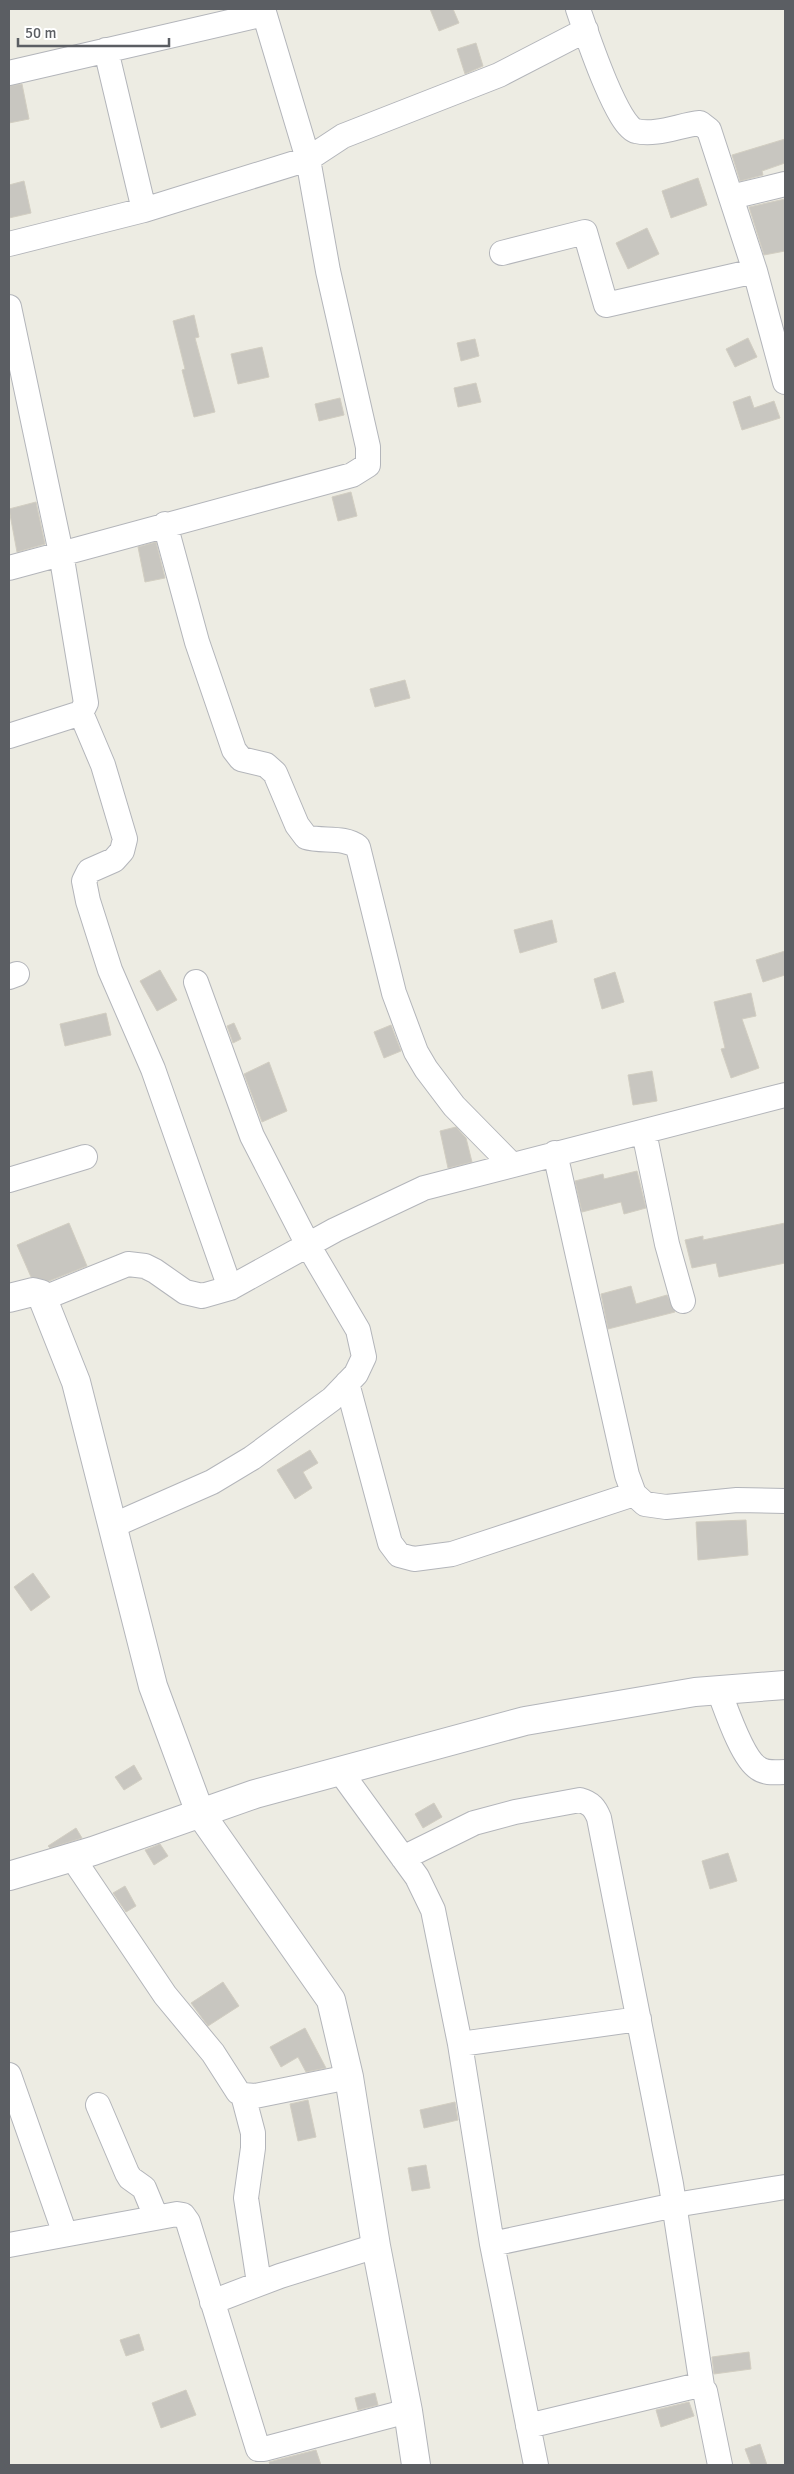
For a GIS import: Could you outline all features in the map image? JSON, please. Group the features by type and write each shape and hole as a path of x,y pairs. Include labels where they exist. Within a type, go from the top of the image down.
{"street":[{"path":"9,73 263,11 308,160 328,271 368,447 368,465 352,474 9,568"},
{"path":"9,244 144,210 308,160 343,136 499,75 582,19 610,94 624,122 633,131 646,133 700,123 709,130 755,271 785,382"},
{"path":"106,50 144,210"},
{"path":"731,198 785,184"},
{"path":"502,253 585,232 606,306 755,271"},
{"path":"9,307 61,553 86,703 81,713 9,736"},
{"path":"165,524 198,642 234,750 242,759 266,765 275,773 297,824 306,837 317,840 348,841 358,847 394,993 416,1052 426,1069 454,1106 512,1165"},
{"path":"81,713 103,765 125,839 122,851 114,860 89,871 84,881 88,902 110,970 153,1069 230,1288"},
{"path":"112,1526 212,1482 252,1458 332,1399 356,1374 364,1358 358,1330 308,1245 252,1136 196,982"},
{"path":"44,1298 128,1264 145,1266 155,1270 185,1292 202,1296 230,1288 308,1245 424,1188 785,1095"},
{"path":"644,1132 668,1244 683,1301"},
{"path":"555,1154 628,1475 634,1494 645,1504 666,1507 737,1500 785,1501"},
{"path":"9,1180 85,1157"},
{"path":"9,1298 33,1292 41,1294 76,1382 153,1686 200,1813 331,2000 349,2077 376,2246 408,2411 416,2465"},
{"path":"347,1383 390,1543 399,1555 414,1558 452,1554 634,1494"},
{"path":"9,1876 123,1841 255,1794 525,1722 695,1692 785,1684"},
{"path":"719,1691 734,1730 754,1765 767,1772 785,1772"},
{"path":"340,1771 417,1877 433,1910 460,2044 492,2244 536,2465"},
{"path":"403,1858 474,1823 515,1812 580,1800 589,1803 599,1818 675,2205 702,2386 720,2465"},
{"path":"82,1854 166,1996 214,2054 238,2092 243,2096 253,2133 253,2148 246,2198 259,2284"},
{"path":"460,2044 639,2019"},
{"path":"9,2075 65,2234"},
{"path":"243,2096 255,2096 349,2077"},
{"path":"98,2104 127,2173 130,2178 144,2188 156,2217"},
{"path":"492,2244 675,2205 785,2187"},
{"path":"9,2245 177,2214 186,2218 258,2448 264,2449 408,2411"},
{"path":"212,2302 259,2284 376,2246"},
{"path":"528,2426 696,2384 702,2386"}],"building":[{"path":"430,9 453,9 459,23 439,31"},
{"path":"476,43 483,66 465,74 457,49"},
{"path":"22,84 29,119 9,123 9,86"},
{"path":"785,139 785,163 762,171 763,175 740,181 732,155"},
{"path":"698,178 707,205 671,218 662,191"},
{"path":"24,181 31,213 9,218 9,185"},
{"path":"785,199 785,251 764,255 749,207"},
{"path":"647,228 659,254 628,269 616,243"},
{"path":"194,315 199,337 195,338 215,412 194,417 182,370 185,369 173,321"},
{"path":"748,338 757,357 735,367 726,349"},
{"path":"475,339 479,356 461,361 457,343"},
{"path":"262,347 269,377 238,384 231,354"},
{"path":"476,383 481,402 458,407 454,388"},
{"path":"750,396 754,408 774,401 780,418 742,430 733,402"},
{"path":"340,398 344,415 319,421 315,404"},
{"path":"351,492 357,516 338,521 332,497"},
{"path":"36,502 45,544 17,552 9,509"},
{"path":"156,542 165,578 145,582 138,547"},
{"path":"405,680 410,698 375,707 370,689"},
{"path":"552,920 557,942 520,953 514,930"},
{"path":"785,951 785,975 763,982 756,960"},
{"path":"160,970 177,1000 157,1011 140,981"},
{"path":"615,972 624,1002 602,1009 594,979"},
{"path":"751,993 756,1016 742,1019 759,1068 731,1078 721,1049 725,1048 714,1002"},
{"path":"106,1013 111,1035 65,1046 60,1024"},
{"path":"234,1023 241,1039 233,1043 227,1026"},
{"path":"391,1025 401,1051 384,1058 374,1032"},
{"path":"269,1062 287,1111 262,1122 244,1074"},
{"path":"652,1071 657,1101 633,1105 628,1075"},
{"path":"456,1127 466,1138 472,1162 448,1168 440,1131"},
{"path":"637,1171 646,1208 624,1214 621,1202 582,1212 575,1181 603,1174 604,1179"},
{"path":"69,1223 87,1266 49,1281 31,1277 17,1245"},
{"path":"785,1223 785,1263 719,1277 716,1263 692,1268 685,1240 703,1236 703,1240"},
{"path":"631,1286 636,1304 667,1295 675,1312 608,1329 601,1294"},
{"path":"310,1450 318,1463 303,1472 312,1488 295,1499 277,1470"},
{"path":"746,1520 748,1555 698,1560 696,1522"},
{"path":"33,1573 50,1597 31,1611 14,1587"},
{"path":"134,1765 142,1779 124,1790 115,1777"},
{"path":"434,1803 442,1817 423,1828 415,1814"},
{"path":"76,1828 82,1838 50,1848 48,1846"},
{"path":"160,1844 168,1856 154,1865 145,1850"},
{"path":"728,1853 737,1881 710,1889 702,1861"},
{"path":"125,1886 136,1906 126,1912 113,1893"},
{"path":"223,1982 239,2006 208,2026 191,2003"},
{"path":"305,2028 326,2068 306,2072 298,2057 281,2067 270,2047"},
{"path":"308,2100 316,2137 298,2141 290,2104"},
{"path":"455,2102 458,2120 424,2128 420,2110"},
{"path":"426,2165 430,2188 412,2191 408,2168"},
{"path":"139,2334 144,2350 126,2356 120,2340"},
{"path":"749,2352 751,2369 714,2374 712,2357"},
{"path":"186,2390 196,2415 161,2428 152,2403"},
{"path":"375,2393 378,2405 358,2410 355,2398"},
{"path":"689,2402 694,2416 661,2427 656,2410"},
{"path":"760,2444 767,2465 751,2465 745,2449"},
{"path":"316,2450 321,2465 270,2465 269,2462"}]}
